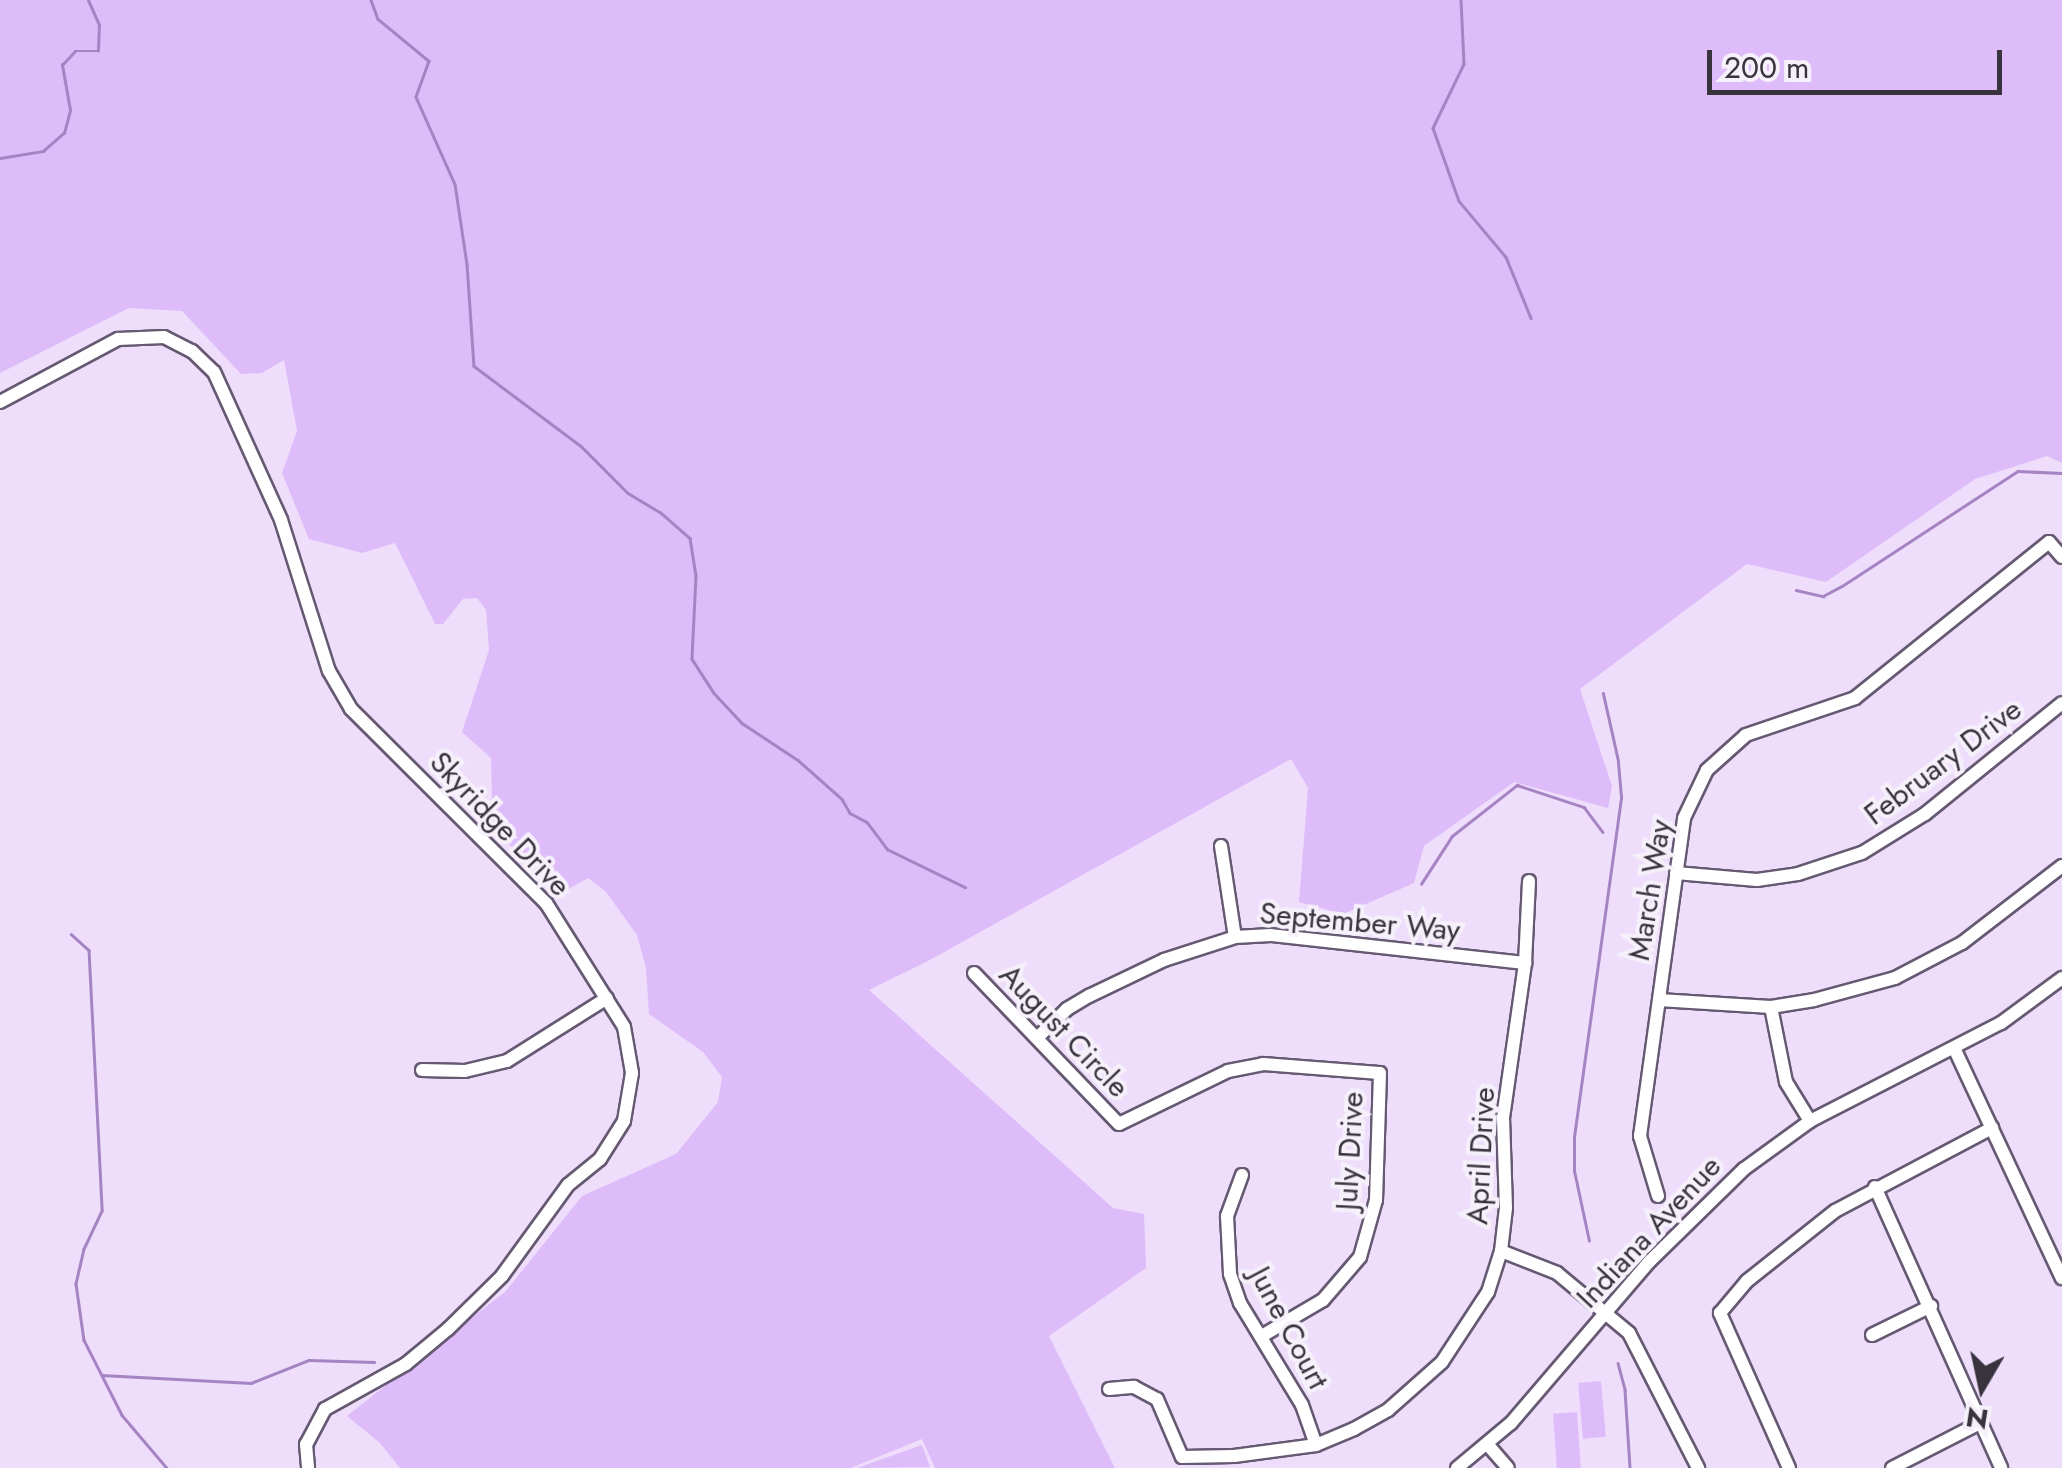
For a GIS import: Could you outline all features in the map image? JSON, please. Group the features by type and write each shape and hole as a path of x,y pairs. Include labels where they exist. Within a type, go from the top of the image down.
{"street":[{"name":"Skyridge Drive","path":"0,402 118,340 164,336 192,351 214,372 281,520 329,671 352,709 546,902 624,1026 632,1074 624,1120 600,1159 568,1185 502,1276 448,1329 406,1364 324,1410 306,1444 308,1468"},
{"name":"March Way","path":"1658,1196 1640,1136 1684,818 1692,795 1724,750 1769,724 1855,698 2049,542 2062,557"},
{"name":"February Drive","path":"1676,873 1757,880 1798,874 1862,853 1925,814 2062,704"},
{"path":"1220,846 1234,937"},
{"path":"1659,1000 1771,1006 1855,990 1929,962 1994,921 2062,866"},
{"name":"April Drive","path":"1109,1390 1134,1387 1157,1400 1182,1458 1234,1462 1316,1444 1388,1410 1442,1362 1488,1292 1500,1251 1506,1208 1503,1118 1525,963 1529,882"},
{"name":"September Way","path":"1037,1038 1067,1009 1089,996 1164,960 1234,937 1271,935 1525,963"},
{"name":"August Circle","path":"974,973 1119,1124"},
{"name":"Indiana Avenue","path":"1457,1468 1488,1445 1716,1192 1810,1122 1955,1050 2001,1023 2062,978"},
{"path":"422,1070 466,1070 507,1061 607,998"},
{"path":"1771,1006 1786,1082 1810,1122"},
{"path":"1955,1050 2062,1278"},
{"name":"July Drive","path":"1119,1124 1228,1071 1263,1064 1380,1073 1376,1200 1360,1257 1322,1300 1262,1336"},
{"path":"1789,1468 1720,1313 1747,1281 1793,1240 1874,1187 1992,1128"},
{"name":"June Court","path":"1242,1175 1227,1216 1225,1243 1240,1302 1302,1405 1316,1444"},
{"path":"1874,1187 2001,1468"},
{"path":"1500,1251 1557,1272 1629,1333 1698,1468"},
{"path":"1872,1336 1931,1306"},
{"path":"1892,1468 1980,1423"},
{"path":"1488,1445 1508,1468"}],"shaded area":[{"path":"0,0 2062,0 2062,463 2047,456 1975,479 1826,582 1747,564 1580,689 1612,786 1608,808 1514,782 1424,846 1414,883 1343,914 1299,902 1308,788 1291,759 869,990 1113,1208 1144,1214 1146,1268 1049,1336 1115,1468 935,1468 922,1439 851,1468 400,1468 380,1443 347,1416 506,1291 582,1196 676,1154 718,1102 722,1077 703,1052 649,1014 646,968 637,935 606,892 588,878 561,893 482,819 492,798 491,758 462,732 489,650 486,610 477,598 463,599 443,624 435,624 395,543 362,553 309,539 282,473 297,431 284,360 262,373 241,374 182,311 129,308 0,373"},
{"path":"1601,1381 1606,1437 1583,1439 1578,1383"},
{"path":"1577,1412 1581,1468 1557,1468 1553,1414"},
{"path":"922,1445 930,1467 857,1468"}],"waterway":[{"path":"0,158 43,151 64,133 70,110 62,65 75,51 98,51 99,25 88,0"},
{"path":"371,0 378,19 429,61 416,97 455,184 467,264 474,366 581,446 628,493 660,512 690,538 696,576 692,659 714,693 742,723 798,760 842,799 850,813 867,822 887,849 965,887"},
{"path":"1461,0 1464,64 1433,128 1459,201 1506,257 1531,318"},
{"path":"1796,590 1823,596 1842,586 2018,471 2062,473"},
{"path":"1589,1241 1574,1171 1574,1137 1621,797 1618,761 1603,694"},
{"path":"1421,884 1452,836 1517,785 1584,807 1603,832"},
{"path":"71,934 89,950 102,1211 84,1249 76,1284 84,1340 122,1415 167,1468"},
{"path":"102,1375 251,1383 309,1360 374,1362"},
{"path":"1618,1363 1625,1390 1630,1468"}]}
